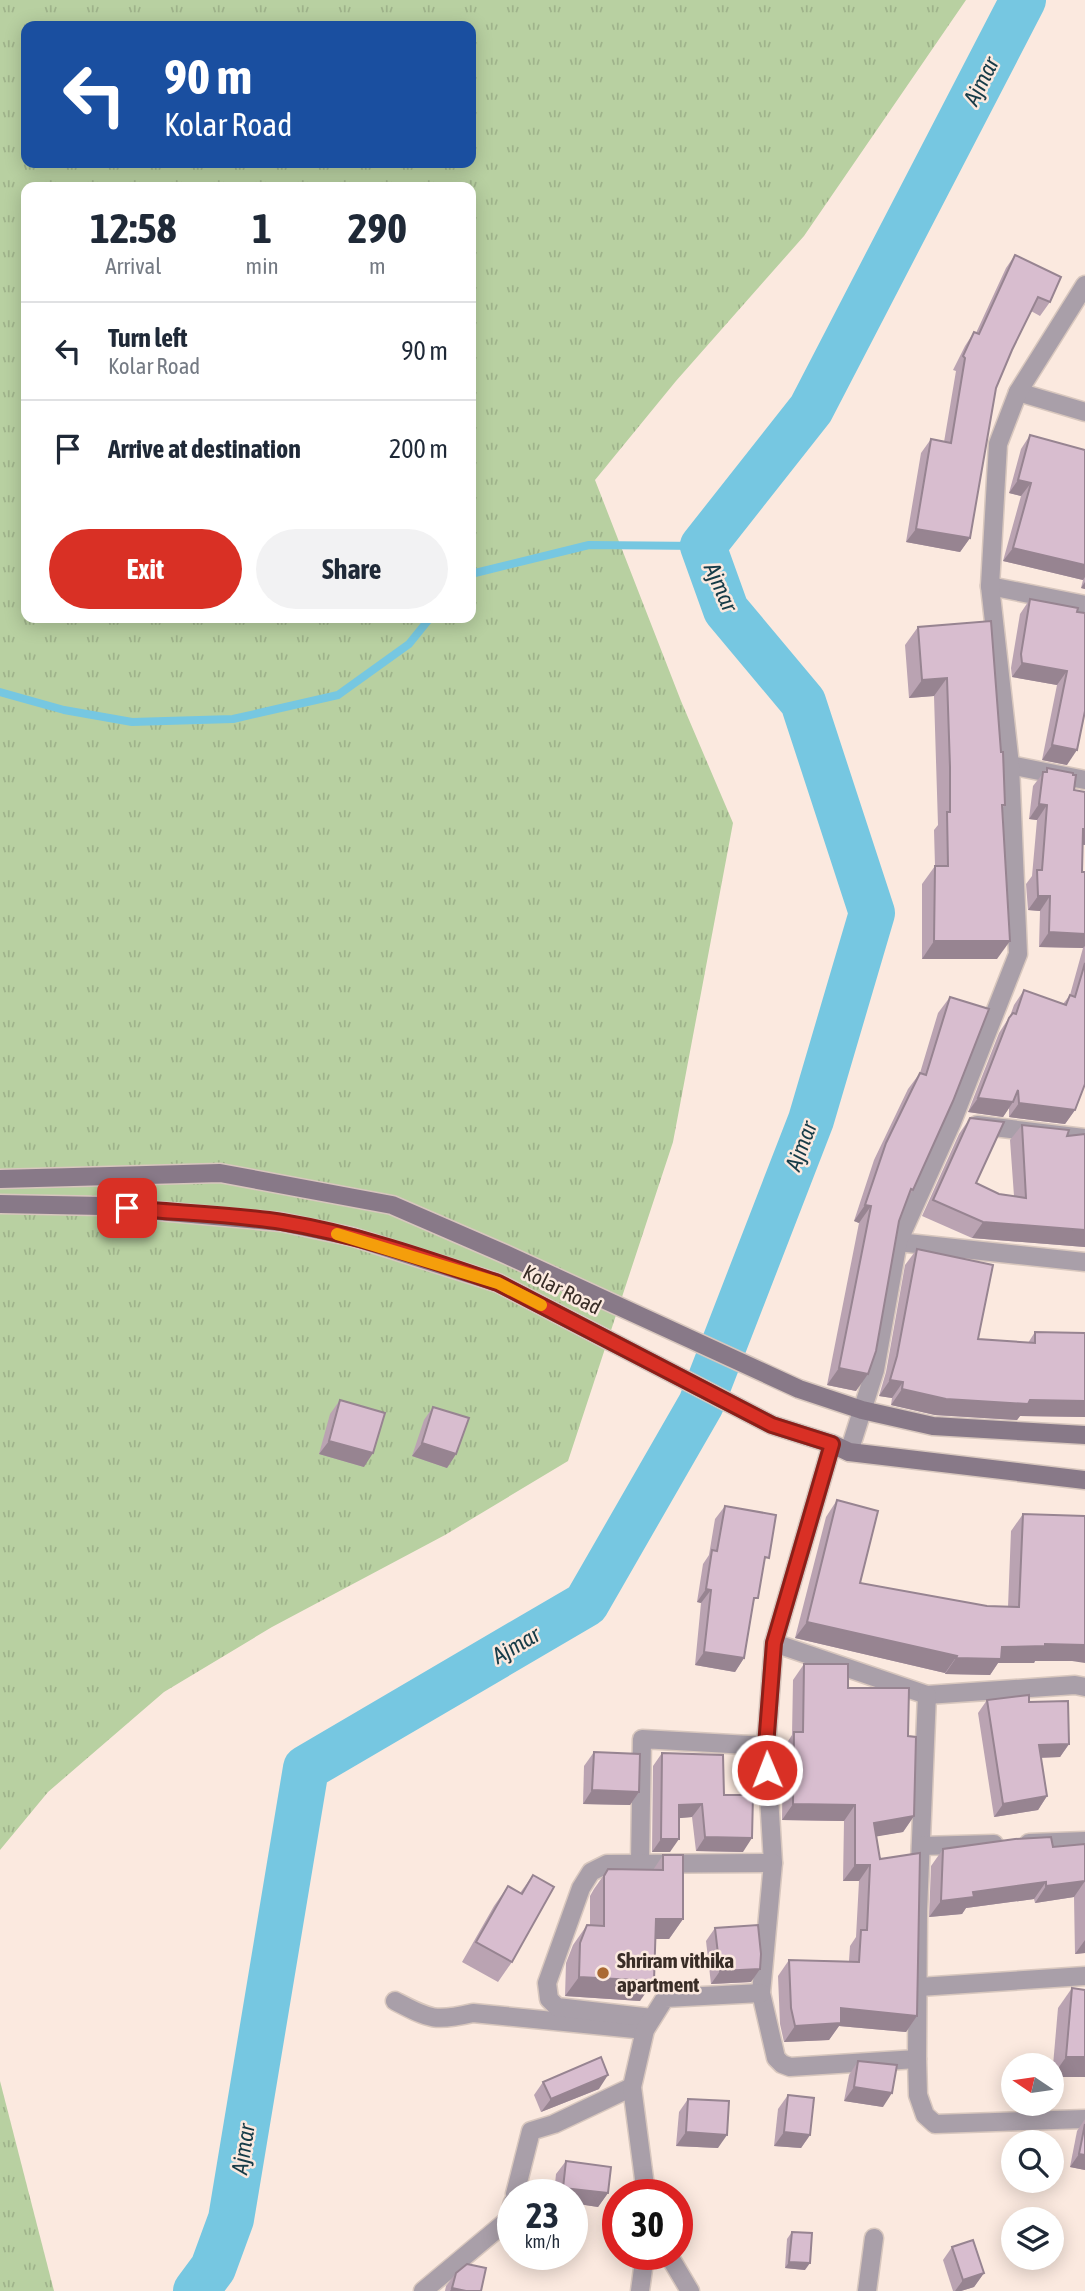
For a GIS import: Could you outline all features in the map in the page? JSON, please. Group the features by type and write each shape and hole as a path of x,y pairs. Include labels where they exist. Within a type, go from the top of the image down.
{"main road":[{"name":"Kolar Road","path":"0,1179 219,1173 392,1205 505,1254 799,1390 862,1410 933,1426 1085,1436"},
{"name":"Kolar Road","path":"0,1204 102,1206 281,1222 353,1237 498,1283 772,1425 841,1448 1085,1480"}],"street":[{"path":"917,2059 790,2067 776,2058 761,1993 773,1863 766,1746 774,1643 841,1448 862,1410 875,1370 898,1242 952,1122 1018,954 1010,765 990,586 998,444 1018,392 1085,285"},
{"path":"1018,392 1085,412"},
{"path":"990,586 1085,605"},
{"path":"1010,765 1085,780"},
{"path":"952,1122 1085,1138"},
{"path":"898,1242 1085,1262"},
{"path":"774,1643 927,1695 1075,1685 1085,1687"},
{"path":"927,1695 918,1911 917,2059 918,2095 925,2115 935,2124 1085,2119"},
{"path":"640,1862 642,1739 766,1746"},
{"path":"921,1846 1085,1841"},
{"path":"648,2024 557,2007 549,1999 547,1983 581,1888 591,1871 607,1864 640,1862 773,1863"},
{"path":"919,1987 1085,1976"},
{"path":"644,2179 632,2087 648,2024 665,1998 761,1993"},
{"path":"395,2001 428,2018 449,2019 473,2013 648,2024"},
{"path":"519,2179 531,2132 632,2087"},
{"path":"424,2291 497,2229"},
{"path":"867,2291 874,2238"},
{"path":"640,2291 643,2270"},
{"path":"678,2270 690,2291"}],"green space":[{"path":"0,0 966,0 804,236 676,381 595,480 681,701 733,823 673,1142 568,1461 445,1535 272,1627 164,1692 48,1792 0,1850"},
{"path":"0,2081 54,2291 0,2291"}],"building":[{"path":"1015,255 1061,277 1050,302 1038,297 996,388 970,538 916,529 931,439 951,443 965,358 963,356 974,332 979,334"},
{"path":"1030,435 1085,450 1085,565 1013,548 1031,483 1018,480"},
{"path":"1030,599 1078,608 1077,612 1085,613 1085,711 1077,750 1052,745 1067,671 1022,663 1021,654"},
{"path":"991,621 1003,752 1005,805 1002,805 1010,941 934,941 935,866 948,866 950,767 947,678 922,680 918,627"},
{"path":"1047,768 1073,773 1076,775 1074,790 1085,792 1082,872 1085,872 1085,934 1049,932 1050,896 1038,896 1037,870 1042,870 1047,805 1039,804 1043,772 1047,772"},
{"path":"1085,963 1085,1084 1075,1110 1019,1103 1018,1090 1013,1102 978,1098 1009,1018 1013,1013 1016,1014 1024,990 1066,1005 1070,995 1075,997"},
{"path":"950,997 989,1009 953,1101 913,1190 911,1189 899,1221 876,1351 868,1374 839,1368 871,1206 865,1205 886,1143 920,1073 926,1075"},
{"path":"970,1118 1004,1122 976,1183 999,1194 1026,1198 1022,1125 1069,1130 1067,1136 1085,1134 1085,1230 983,1222 933,1200"},
{"path":"917,1249 993,1265 978,1339 1035,1343 1035,1332 1085,1333 1085,1401 1030,1400 1028,1404 946,1399 902,1389 903,1382 890,1380"},
{"path":"340,1400 385,1413 373,1453 329,1441"},
{"path":"433,1407 469,1418 456,1454 422,1443"},
{"path":"837,1500 878,1511 860,1583 987,1606 1019,1607 1023,1514 1085,1516 1085,1645 1002,1647 1001,1659 956,1658 957,1656 807,1622"},
{"path":"725,1506 776,1515 769,1558 765,1557 758,1598 754,1598 744,1658 704,1652 711,1590 706,1589 712,1550 717,1551"},
{"path":"804,1664 848,1664 848,1688 909,1688 908,1736 916,1737 914,1816 874,1823 880,1859 920,1853 917,2016 841,2008 841,2023 795,2026 791,2008 789,1960 859,1962 861,1930 867,1930 870,1865 855,1865 855,1805 793,1804 794,1732 803,1732"},
{"path":"1029,1695 1029,1702 1068,1701 1069,1744 1039,1745 1047,1796 1003,1804 987,1700"},
{"path":"594,1752 640,1754 639,1792 592,1790"},
{"path":"662,1753 723,1755 724,1795 753,1795 752,1838 705,1837 702,1804 679,1805 679,1839 661,1839"},
{"path":"1051,1837 1053,1847 1085,1844 1085,1881 1046,1886 1046,1882 973,1892 974,1897 941,1901 943,1849"},
{"path":"663,1855 683,1855 683,1919 656,1919 654,1981 579,1977 580,1943 587,1925 604,1926 604,1876 608,1869 663,1870"},
{"path":"533,1875 554,1887 512,1962 476,1942 508,1886 522,1894"},
{"path":"758,1925 760,1969 720,1971 715,1928"},
{"path":"1072,1988 1085,1990 1085,2057 1066,2057"},
{"path":"601,2057 608,2075 551,2099 543,2082"},
{"path":"858,2061 897,2065 892,2093 854,2087"},
{"path":"788,2095 814,2098 810,2135 784,2132"},
{"path":"688,2099 729,2101 727,2135 686,2132"},
{"path":"1085,2124 1085,2155 1079,2154"},
{"path":"566,2161 611,2167 610,2179 602,2179 602,2192 588,2191 588,2179 564,2179"},
{"path":"792,2232 812,2233 810,2263 789,2262"},
{"path":"973,2240 984,2273 963,2280 952,2247"},
{"path":"467,2264 486,2268 481,2291 452,2288 456,2273"}],"waterway":[{"name":"Ajmar","path":"196,2291 213,2268 231,2219 306,1768 586,1604 701,1404 811,1120 872,913 803,702 726,610 703,546 811,409 1023,0"},
{"path":"476,573 589,545 703,546"},
{"path":"0,692 64,710 132,722 233,719 338,695 409,644 426,623"}],"slow traffic":[{"path":"337,1234 498,1283 541,1305"}],"place":[{"name":"Shriram vithika apartment","path":"603,1973"}],"route":[{"path":"127,1208 281,1222 353,1237 452,1267 498,1283 772,1425 832,1444 774,1643 766,1746 767,1770"}]}
